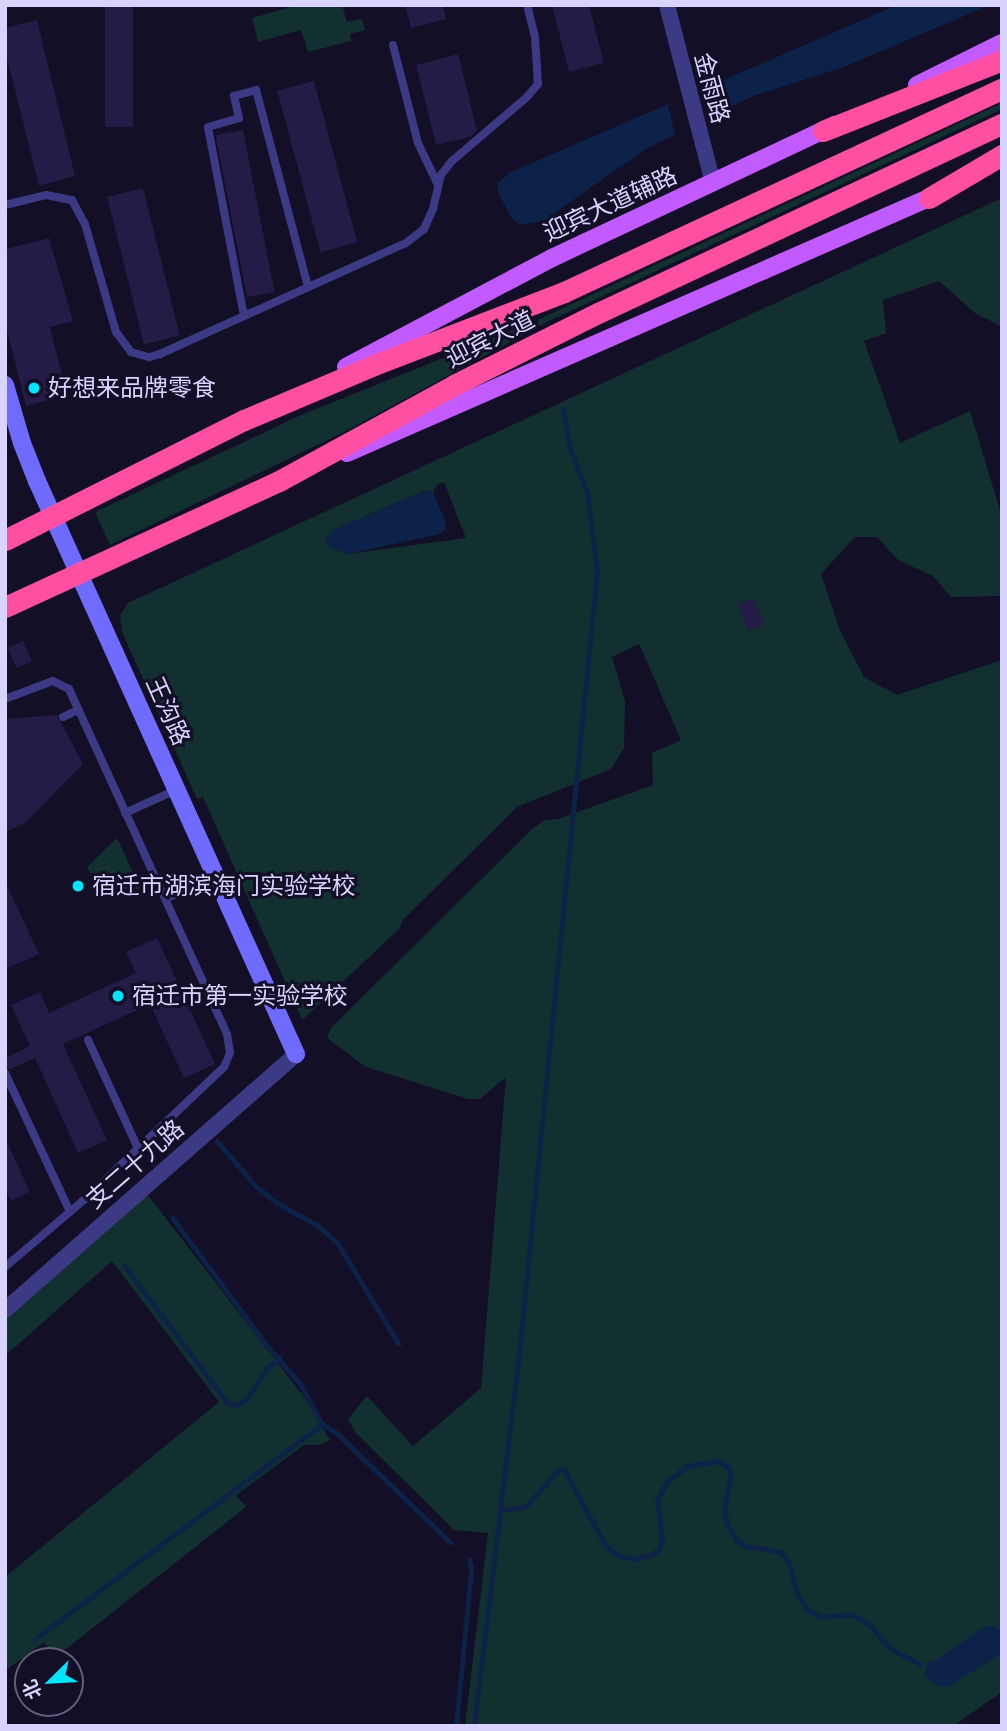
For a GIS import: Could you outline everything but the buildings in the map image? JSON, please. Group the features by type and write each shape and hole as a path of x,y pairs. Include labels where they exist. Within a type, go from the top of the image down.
{"highway":[{"path":"823,131 1002,60"},
{"name":"迎宾大道","path":"5,540 244,420 374,365 564,292 1002,89"},
{"name":"迎宾大道","path":"5,607 279,481 454,386 598,313 1002,124"},
{"path":"929,198 1002,155"}],"main road":[{"name":"迎宾大道辅路","path":"244,420 552,258 823,131 1002,43"},
{"path":"279,481 452,409 1002,164"}],"street":[{"name":"金雨路","path":"667,5 713,183"},
{"name":"王沟路","path":"5,385 22,443 53,516 296,1054"},
{"name":"支二十九路","path":"5,1310 296,1054"}],"lane":[{"path":"5,205 46,195 72,200 78,206 116,332 131,352 149,357 160,354 415,238 430,219 438,185 452,161 527,97 538,84 537,50 527,5"},
{"path":"393,45 418,143 438,185"},
{"path":"244,316 208,127 239,118 234,96 256,90 308,287"},
{"path":"5,699 53,681 69,689 227,1034 230,1053 224,1067 70,1212 6,1266"},
{"path":"63,717 78,710"},
{"path":"125,813 176,790"},
{"path":"165,899 216,877"},
{"path":"88,1040 138,1148"},
{"path":"5,1073 70,1212"}],"green space":[{"path":"298,5 342,5 347,22 362,19 365,30 350,34 351,41 308,52 301,30 258,42 252,18"},
{"path":"1002,103 1002,109 545,323 346,431 110,545 95,512 301,415 542,318"},
{"path":"1002,198 1002,327 975,313 939,281 883,300 886,333 864,341 900,443 970,411 1002,517 1002,596 951,597 933,576 898,560 877,537 855,537 821,574 840,630 864,677 897,695 1002,660 1002,1692 953,1726 465,1726 488,1533 454,1530 356,1433 348,1419 367,1396 413,1446 481,1388 506,1077 480,1099 468,1099 366,1067 327,1038 331,1028 532,829 545,820 558,819 653,785 652,753 681,740 639,644 612,657 625,701 624,748 611,769 517,807 403,920 399,929 302,1020 203,797 197,799 122,632 120,615 128,603","holes":["444,482 466,538 348,554 325,540 331,531 426,490 433,493 437,485"]},
{"path":"117,838 141,889 98,890 87,867"},
{"path":"147,1194 304,1397 330,1440 321,1445 304,1445 236,1495 246,1507 69,1647 48,1647 44,1642 37,1647 14,1647 14,1664 5,1671 5,1577 219,1402 112,1261 5,1356 5,1318"}],"water":[{"path":"897,5 990,5 844,67 753,96 646,149 543,221 521,225 512,219 499,194 497,184 511,172"},
{"path":"426,490 433,493 445,520 446,529 440,534 348,554 329,547 325,540 331,531"},
{"path":"985,1626 995,1626 1002,1632 1002,1653 948,1687 938,1686 924,1676 927,1662 938,1659"}],"pier":[{"path":"716,79 725,114 676,139 667,101"}],"waterway":[{"path":"546,215 550,238"},
{"path":"474,1726 520,1346 597,571 587,492 570,449 563,410"},
{"path":"217,1141 256,1186 276,1202 317,1225 337,1242 399,1344"},
{"path":"173,1218 269,1348 300,1383 322,1424"},
{"path":"125,1266 228,1403 236,1405 246,1400 267,1368 280,1358"},
{"path":"35,1639 322,1424 337,1433 451,1543"},
{"path":"501,1510 525,1507 558,1471 564,1469 605,1544 617,1555 635,1559 659,1550 662,1538 657,1500 667,1482 687,1466 718,1461 729,1468 731,1477 725,1509 727,1523 737,1540 745,1546 781,1552 789,1562 798,1595 808,1610 821,1617 853,1614 871,1626 891,1649 920,1664"},
{"path":"456,1726 471,1569 469,1560"}],"place":[{"name":"好想来品牌零食","path":"34,388"},
{"name":"宿迁市湖滨海门实验学校","path":"78,886"},
{"name":"宿迁市第一实验学校","path":"118,996"}]}
